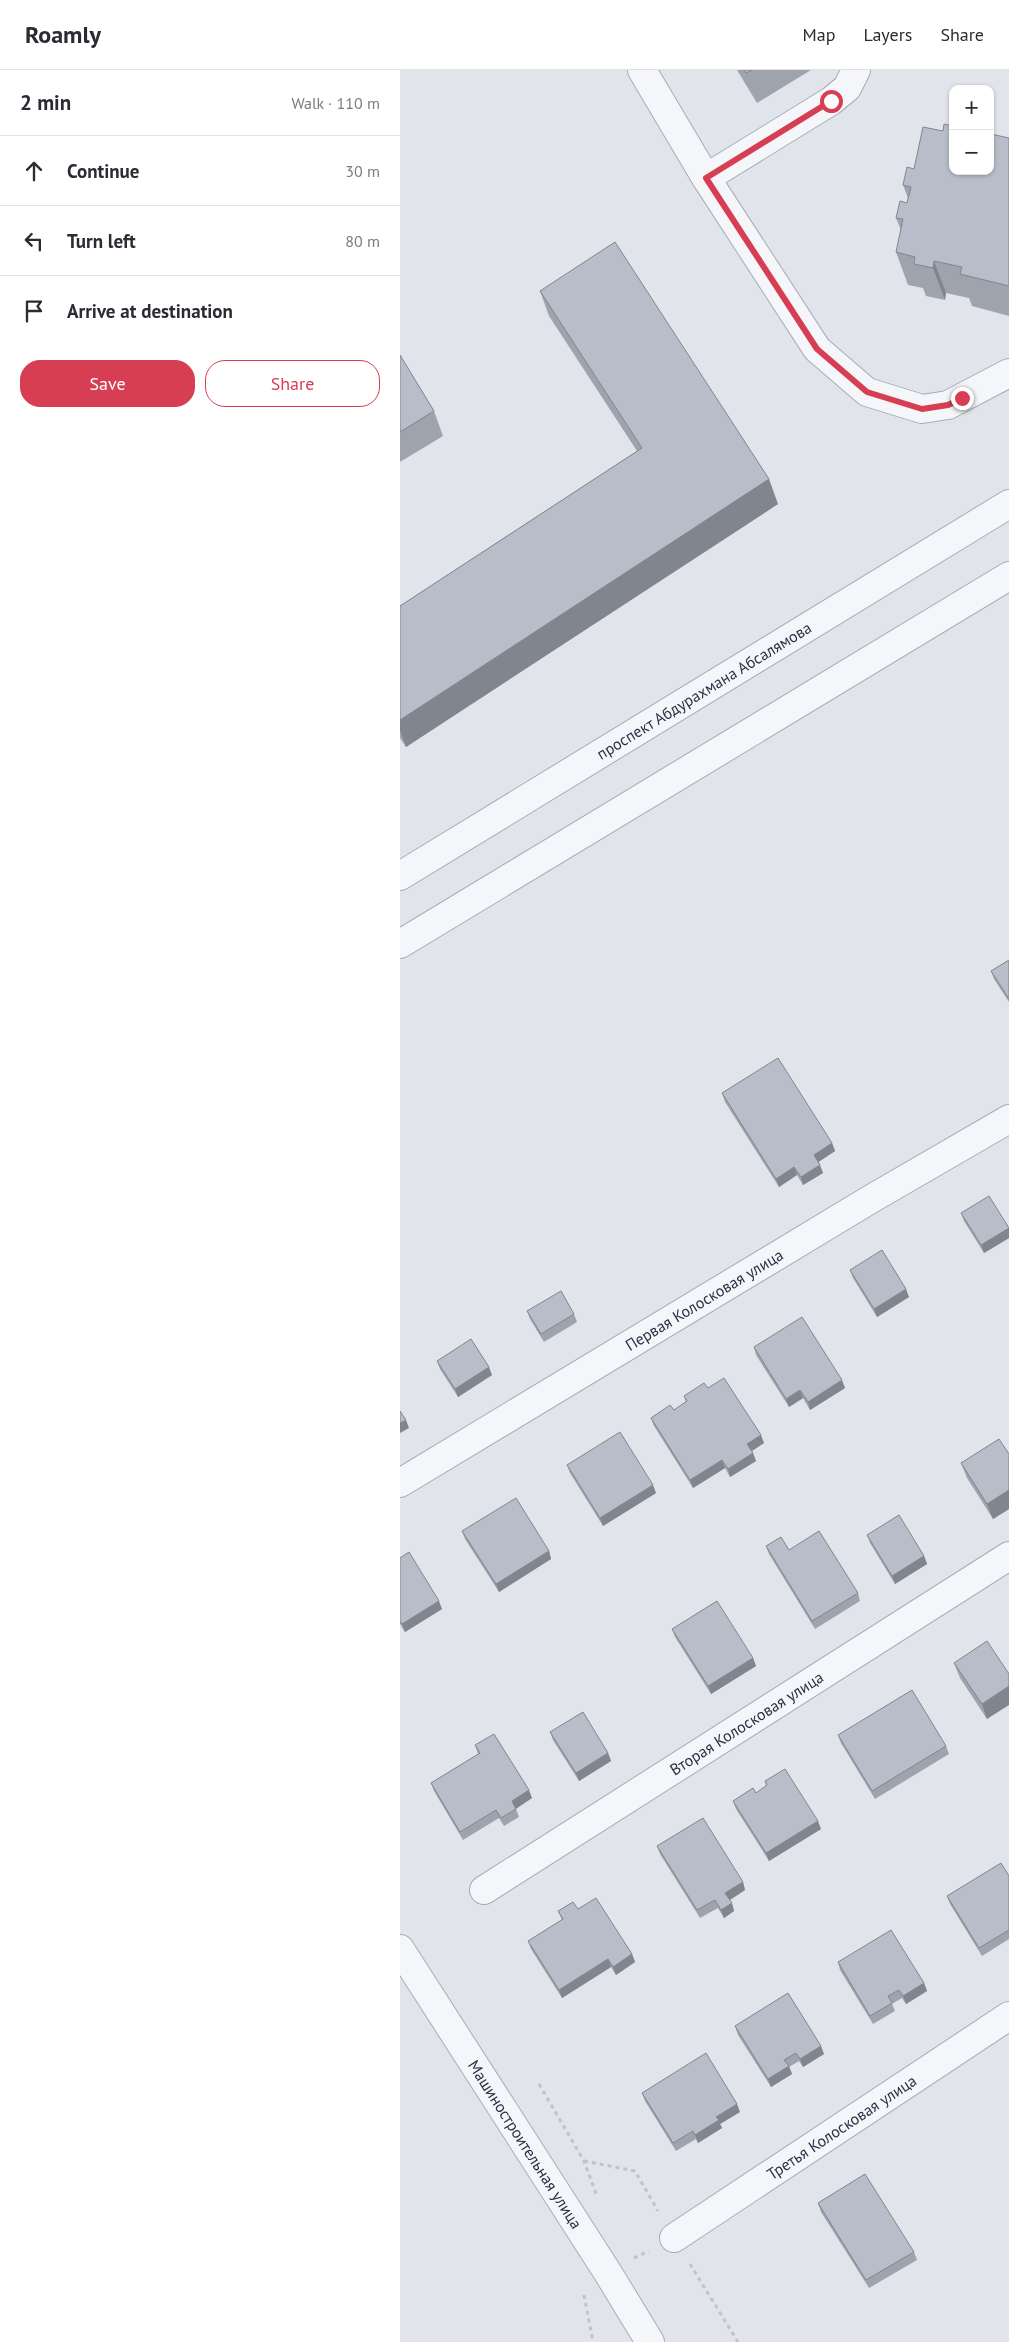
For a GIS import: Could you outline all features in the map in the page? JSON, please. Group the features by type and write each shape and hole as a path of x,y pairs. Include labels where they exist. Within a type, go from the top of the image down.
{"street":[{"path":"642,70 706,178 817,349 867,392 922,409 948,405 1009,372"},
{"path":"706,178 831,101 847,88 856,70"},
{"name":"проспект Абдурахмана Абсалямова","path":"400,876 1009,504"},
{"path":"400,944 1009,576"},
{"name":"Первая Колосковая улица","path":"400,1483 871,1199 1009,1119"},
{"name":"Вторая Колосковая улица","path":"484,1890 1009,1556"},
{"name":"Машиностроительная улица","path":"400,1949 608,2273 650,2342"},
{"name":"Третья Колосковая улица","path":"674,2238 1009,2016"}],"path":[{"path":"539,2084 584,2161 600,2205"}],"building":[{"path":"944,124 949,125 949,175 994,175 994,135 1009,138 1009,286 960,274 962,267 934,261 933,268 914,264 915,257 896,252 903,219 896,218 900,201 907,203 911,187 903,185 907,167 914,169 923,127 943,131"},
{"path":"615,242 769,479 400,720 400,606 642,448 540,291"},
{"path":"400,355 434,411 400,432"},
{"path":"1009,960 1009,999 991,971"},
{"path":"778,1058 832,1143 814,1155 820,1165 801,1177 794,1167 776,1179 722,1093"},
{"path":"989,1196 1009,1228 981,1245 961,1213"},
{"path":"882,1250 906,1289 874,1309 850,1270"},
{"path":"561,1291 574,1314 541,1334 527,1311"},
{"path":"802,1317 842,1380 808,1402 800,1390 786,1399 754,1347"},
{"path":"471,1339 489,1367 455,1389 437,1361"},
{"path":"724,1378 761,1435 747,1444 753,1453 728,1469 722,1460 690,1480 651,1418 670,1405 674,1410 687,1401 684,1396 704,1383 708,1388"},
{"path":"400,1411 406,1420 400,1423"},
{"path":"620,1432 653,1485 600,1518 567,1465"},
{"path":"999,1439 1009,1454 1009,1490 987,1504 961,1463"},
{"path":"516,1498 549,1551 496,1584 462,1531"},
{"path":"899,1515 924,1556 892,1576 867,1535"},
{"path":"819,1531 858,1593 812,1621 766,1546 781,1537 789,1550"},
{"path":"409,1552 439,1601 402,1624 400,1621 400,1558"},
{"path":"717,1601 753,1658 708,1686 672,1629"},
{"path":"987,1641 1009,1674 1009,1686 982,1704 954,1663"},
{"path":"912,1690 946,1746 872,1791 838,1735"},
{"path":"583,1712 608,1753 576,1773 550,1732"},
{"path":"494,1734 529,1790 512,1801 516,1809 501,1818 496,1810 460,1832 431,1783 480,1753 475,1745"},
{"path":"785,1769 818,1821 766,1853 733,1801 753,1788 756,1793 767,1785 765,1781"},
{"path":"703,1818 743,1882 725,1893 732,1903 721,1910 715,1900 697,1910 657,1846"},
{"path":"1001,1863 1009,1876 1009,1930 979,1948 947,1896"},
{"path":"596,1898 632,1954 613,1967 608,1959 559,1990 528,1941 563,1919 558,1911 573,1902 578,1909"},
{"path":"891,1930 924,1983 903,1996 899,1990 888,1996 892,2003 870,2016 838,1962"},
{"path":"788,1993 821,2046 800,2059 796,2053 784,2060 789,2066 768,2079 735,2026"},
{"path":"706,2053 737,2104 716,2117 719,2120 695,2135 693,2131 673,2143 642,2093"},
{"path":"865,2174 914,2252 866,2280 818,2203"}],"route":[{"path":"831,101 706,178 817,349 867,392 922,409 948,405 962,398"}]}
